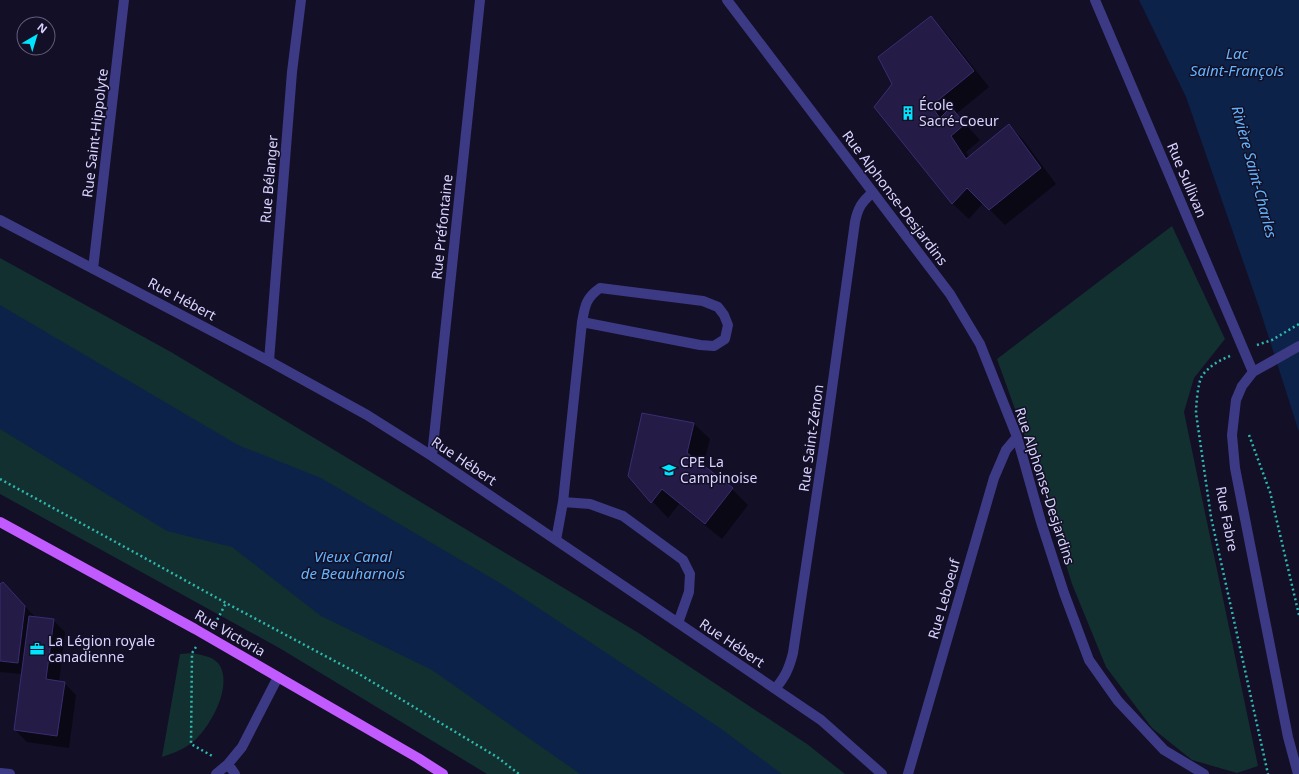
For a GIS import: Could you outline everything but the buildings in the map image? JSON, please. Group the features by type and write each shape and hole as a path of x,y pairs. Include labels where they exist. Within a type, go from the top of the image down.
{"main road":[{"name":"Rue Victoria","path":"0,522 195,629 443,774"}],"street":[{"name":"Rue Saint-Hippolyte","path":"93,269 124,0"},
{"name":"Rue Bélanger","path":"269,361 292,72 301,0"},
{"name":"Rue Préfontaine","path":"432,456 480,0"},
{"name":"Rue Alphonse-Desjardins","path":"727,0 950,294 980,344 1017,437 1041,522 1064,593 1089,660 1118,701 1164,750 1204,774"},
{"name":"Rue Sullivan","path":"1095,0 1253,372"},
{"name":"Rue Saint-Zénon","path":"775,689 790,668 793,653 824,447 855,222 863,201 873,192"},
{"name":"Rue Hébert","path":"0,220 269,361 367,415 432,456 821,720 882,774"},
{"path":"556,540 563,502 582,322 585,303 593,293 600,288 703,301 718,307 724,315 728,325 725,339 714,346 700,345 582,322"},
{"name":"Rue Fabre","path":"1298,774 1288,737 1235,468 1232,435 1236,400 1242,386 1253,372 1299,346"},
{"name":"Rue Leboeuf","path":"908,774 994,478 1006,450 1017,437"},
{"path":"563,502 590,504 623,516 683,560 690,574 689,592 678,623"},
{"path":"216,774 228,764 242,747 278,677"},
{"path":"228,764 235,774"},
{"path":"0,773 10,774"}],"path":[{"name":"Rue Fabre","path":"1268,774 1211,517 1196,413 1197,398 1201,377 1217,362 1272,340 1299,324"},
{"path":"1247,430 1270,492 1299,615"},
{"path":"0,479 359,674 497,757 519,774"},
{"path":"214,626 226,603"},
{"path":"192,653 191,744 228,764"}],"green space":[{"path":"1172,226 1225,339 1194,378 1184,412 1258,766 1237,773 1192,760 1152,728 1106,667 1072,584 1039,476 997,359"},
{"path":"0,258 171,352 637,632 807,744 845,774 487,774 281,649 0,494"},
{"path":"192,653 210,657 218,663 222,672 222,694 212,718 197,738 184,748 162,757 180,654"}],"water":[{"name":"Lac Saint-François","path":"1139,0 1299,0 1299,432 1260,310 1186,97"},
{"name":"Vieux Canal de Beauharnois","path":"0,305 238,445 321,478 505,586 720,728 782,774 580,774 432,670 321,616 232,547 167,531 0,429"}],"place":[{"name":"École Sacré-Coeur","path":"908,113"},
{"name":"CPE La Campinoise","path":"669,470"},
{"name":"La Légion royale canadienne","path":"37,649"}],"water label":[{"name":"Rivière Saint-Charles","path":"1254,172"}]}
